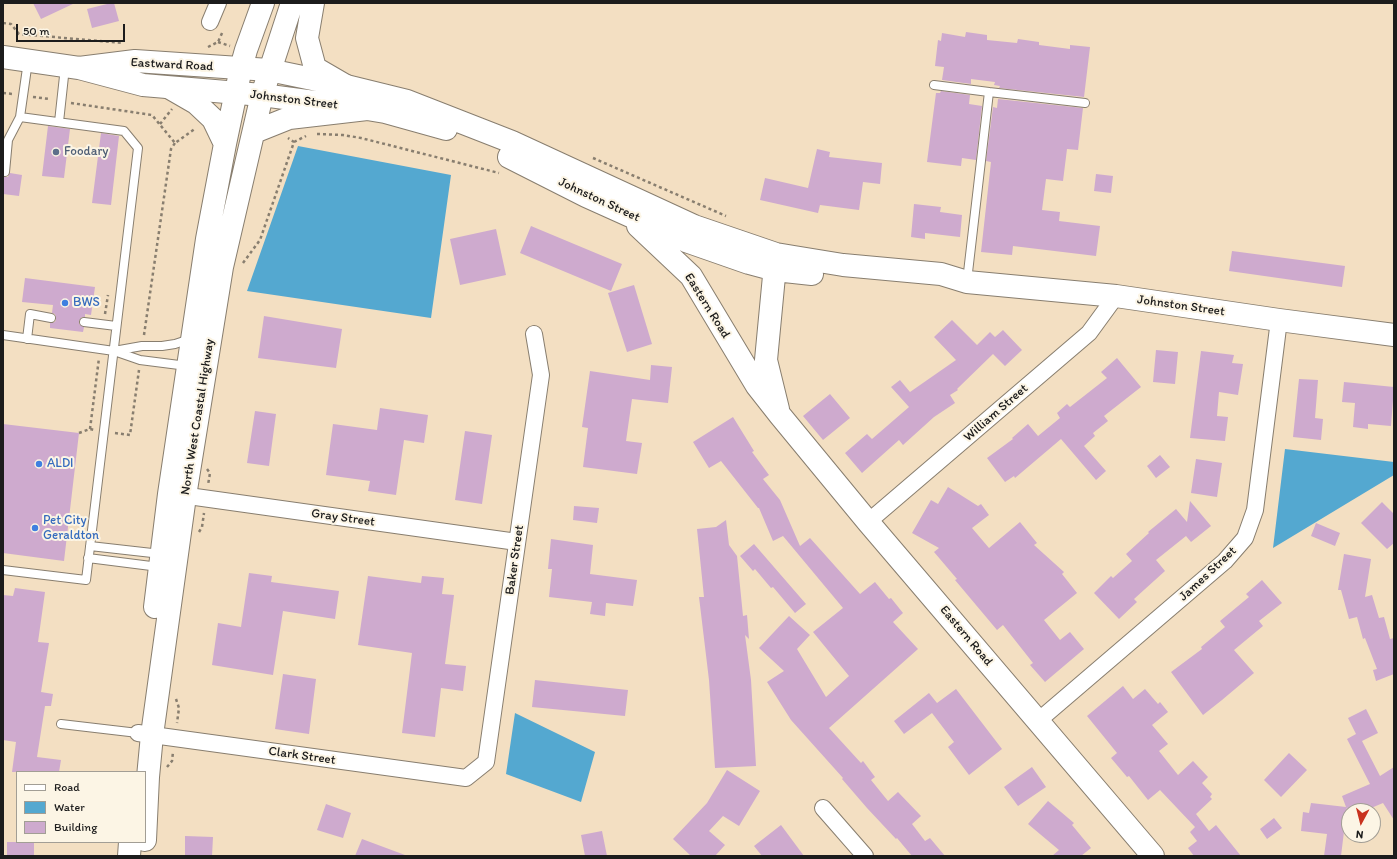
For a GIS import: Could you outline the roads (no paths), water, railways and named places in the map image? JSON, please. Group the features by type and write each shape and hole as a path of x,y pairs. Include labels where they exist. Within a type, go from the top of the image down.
{"main road":[{"name":"North West Coastal Highway","path":"196,368 192,334 207,239 235,93 246,50 263,3"},
{"name":"North West Coastal Highway","path":"133,771 145,734 177,495 196,368 222,267 262,95 292,3"},
{"path":"313,3 307,38 315,68 346,86"},
{"name":"Eastward Road","path":"3,57 72,67 143,85 172,97 235,93"},
{"name":"Eastward Road","path":"72,67 135,61 241,68"},
{"name":"Johnston Street","path":"241,68 269,70 346,86 407,101 512,142 775,262"},
{"name":"Johnston Street","path":"235,93 262,95 385,112 448,130 516,160 586,196 686,241 749,263 775,262 843,265 940,274 967,282 1116,296 1394,335"},
{"path":"172,97 196,103 213,119 225,144"},
{"path":"254,132 289,118 367,109"},
{"name":"Eastern Road","path":"620,211 648,235 691,276 757,386 779,414 868,522 1153,856"},
{"name":"Eastern Road","path":"775,262 766,360 779,414"},
{"name":"North West Coastal Highway","path":"146,819 148,776 145,734 161,561 177,495"},
{"path":"129,856 130,843"},
{"name":"North West Coastal Highway","path":"144,856 145,843"}],"street":[{"path":"210,22 218,3"},
{"name":"William Street","path":"868,522 1089,333 1116,296"},
{"name":"James Street","path":"1038,721 1225,561 1244,538 1255,510 1279,320"},
{"name":"Baker Street","path":"466,778 486,762 541,375 534,334"},
{"name":"Gray Street","path":"177,495 517,542"},
{"name":"Clark Street","path":"145,734 466,778"},
{"path":"823,808 865,856"}],"lane":[{"path":"4,172 8,140 20,117 28,61"},
{"path":"59,122 61,101 72,67"},
{"path":"934,85 1085,103"},
{"path":"967,282 989,92"},
{"path":"3,570 86,580 138,148 124,131 20,117"},
{"path":"27,339 30,314 51,318"},
{"path":"84,322 116,326"},
{"path":"114,351 142,346 162,346 175,344 187,340 192,334"},
{"path":"3,335 114,351 140,360 196,368"},
{"path":"90,546 161,561"},
{"path":"88,558 161,561"},
{"path":"61,724 145,734"}],"water":[{"path":"298,146 451,175 431,318 247,291"},
{"path":"1285,449 1394,462 1394,475 1273,548"},
{"path":"515,713 595,752 581,802 506,774"}],"place":[{"name":"Foodary","path":"56,152"},
{"name":"BWS","path":"65,303"},
{"name":"ALDI","path":"39,464"},
{"name":"Pet City Geraldton","path":"35,528"}]}
